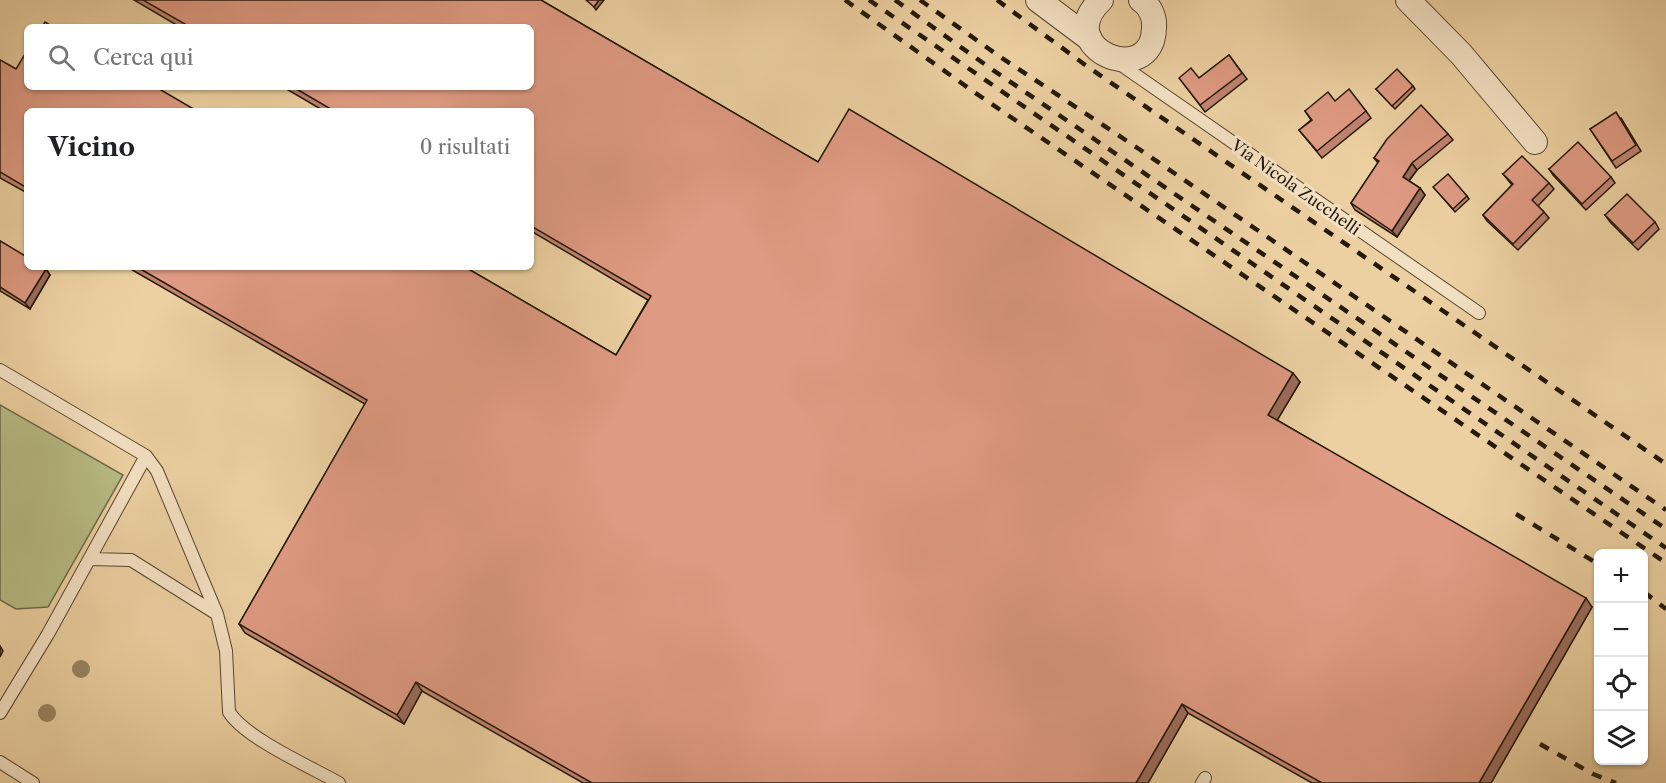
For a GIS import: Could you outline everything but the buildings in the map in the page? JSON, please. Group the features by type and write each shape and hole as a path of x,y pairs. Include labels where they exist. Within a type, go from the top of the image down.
{"street":[{"name":"Via Nicola Zucchelli","path":"1038,0 1090,39 1095,48 1113,60"},
{"path":"1090,39 1089,17 1101,0"},
{"path":"1113,60 1135,57 1150,43 1155,22 1152,12 1141,0"},
{"path":"1408,0 1461,54 1535,142"}],"lane":[{"name":"Via Nicola Zucchelli","path":"1113,60 1479,313"},
{"path":"0,370 146,456 157,471 217,614 226,651 230,712 234,720 248,732 339,783"},
{"path":"0,713 90,559 146,456"},
{"path":"90,559 131,560 217,614"},
{"path":"0,762 33,783"}],"green space":[{"path":"0,405 123,475 48,607 16,609 0,600"}],"railway":[{"path":"845,0 974,92 1666,563"},
{"path":"869,0 1666,548"},
{"path":"895,0 990,68 1666,529"},
{"path":"920,0 1666,510"},
{"path":"997,0 1088,67 1666,464"},
{"path":"1516,514 1594,562"},
{"path":"1648,595 1666,609"},
{"path":"1540,744 1593,774 1616,783"}]}
